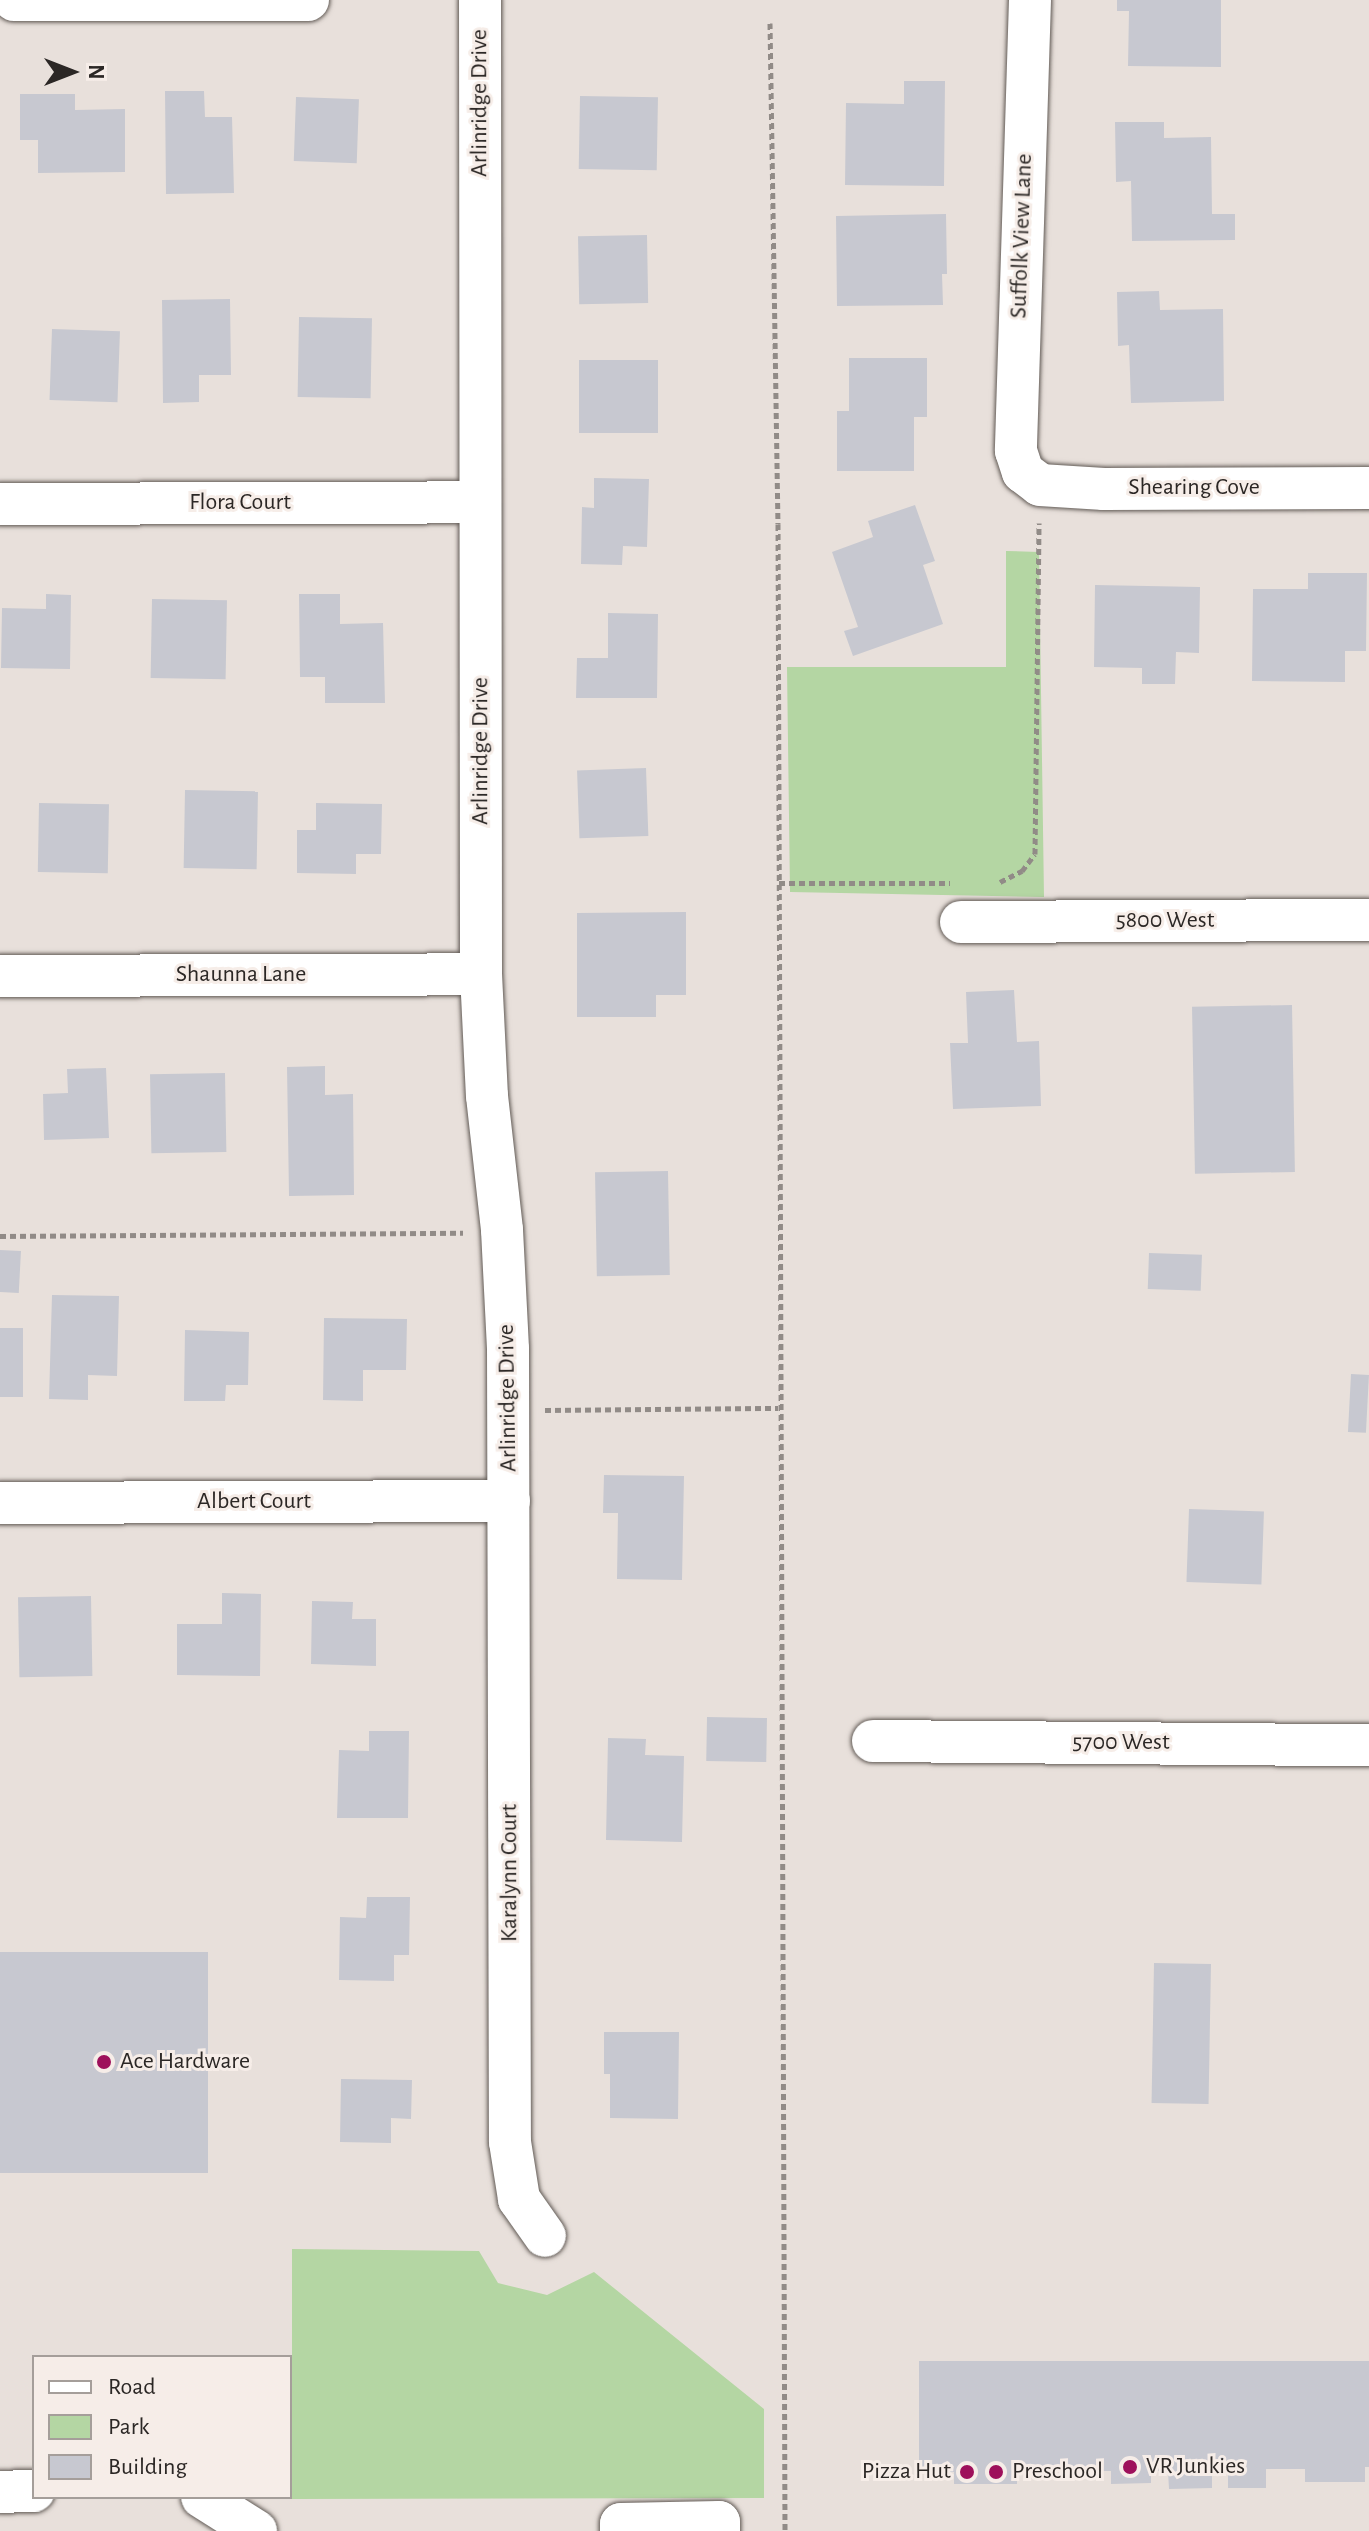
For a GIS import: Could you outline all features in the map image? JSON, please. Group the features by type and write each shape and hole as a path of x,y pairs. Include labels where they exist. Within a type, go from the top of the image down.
{"street":[{"path":"14,0 308,0"},
{"name":"Arlinridge Drive","path":"480,0 481,974 487,1096 506,1289 509,1501"},
{"name":"Suffolk View Lane","path":"1030,0 1016,451 1031,478"},
{"name":"Shearing Cove","path":"1031,478 1104,489 1369,488"},
{"name":"Flora Court","path":"0,504 480,502"},
{"name":"5800 West","path":"964,903 1369,920"},
{"name":"Shaunna Lane","path":"0,976 481,974"},
{"name":"Albert Court","path":"0,1503 509,1501"},
{"name":"Karalynn Court","path":"509,1501 510,2142 519,2199 545,2236"},
{"name":"5700 West","path":"873,1741 1369,1745"},
{"path":"0,2492 32,2491"},
{"path":"205,2499 256,2531"},
{"path":"621,2531 621,2524 719,2522 719,2531"}],"path":[{"path":"770,23 779,883 778,1408 784,1821 785,2531"},
{"path":"997,883 1022,871 1035,854 1031,478"},
{"path":"779,883 964,903"},
{"path":"0,1236 468,1232"},
{"path":"536,1410 778,1408"}],"green space":[{"path":"1006,551 1039,552 1044,897 790,892 787,667 1006,667"},
{"path":"292,2249 479,2251 498,2283 547,2295 594,2272 764,2409 764,2498 292,2499"}],"building":[{"path":"1117,0 1221,0 1221,67 1128,66 1129,11 1117,11"},
{"path":"904,81 945,81 944,186 845,185 846,103 904,104"},
{"path":"165,91 204,91 205,117 232,117 234,193 166,194"},
{"path":"20,94 75,94 75,110 125,109 125,172 38,173 38,140 20,140"},
{"path":"580,96 658,97 657,170 579,169"},
{"path":"296,97 359,99 357,163 294,161"},
{"path":"1115,122 1164,122 1164,138 1211,137 1212,214 1235,214 1235,240 1132,241 1131,181 1116,182"},
{"path":"946,214 947,274 942,274 943,305 837,306 836,216"},
{"path":"647,235 648,303 579,304 578,236"},
{"path":"1159,291 1160,310 1223,309 1224,401 1131,403 1129,345 1118,346 1117,292"},
{"path":"230,299 231,375 199,375 199,402 163,403 162,300"},
{"path":"299,317 372,318 371,398 298,397"},
{"path":"52,329 120,331 117,402 50,400"},
{"path":"849,358 927,358 927,417 914,417 914,471 837,471 837,411 849,411"},
{"path":"579,360 658,360 658,433 579,433"},
{"path":"594,478 649,479 647,547 623,546 622,565 581,564 582,507 594,508"},
{"path":"915,505 935,561 923,565 943,624 853,656 844,631 858,627 832,552 873,537 868,521"},
{"path":"1308,573 1367,573 1366,651 1345,651 1345,682 1252,681 1253,589 1308,589"},
{"path":"1095,585 1200,587 1199,653 1176,652 1175,684 1142,684 1142,668 1094,667"},
{"path":"46,594 71,595 70,669 1,668 2,608 46,609"},
{"path":"299,594 340,594 340,624 383,623 385,703 325,703 325,677 300,677"},
{"path":"152,599 227,600 226,679 151,678"},
{"path":"608,613 658,614 657,698 576,698 577,658 608,658"},
{"path":"646,768 648,836 579,838 577,770"},
{"path":"185,790 258,791 257,869 184,868"},
{"path":"39,803 109,804 108,873 38,872"},
{"path":"316,803 382,804 381,854 356,854 356,874 297,873 297,830 316,830"},
{"path":"686,912 686,995 656,995 656,1017 577,1017 577,913"},
{"path":"1014,990 1017,1042 1039,1041 1041,1106 953,1109 950,1043 968,1043 966,992"},
{"path":"1292,1005 1295,1172 1195,1174 1192,1007"},
{"path":"325,1066 325,1095 353,1094 354,1195 289,1196 287,1067"},
{"path":"106,1068 109,1138 44,1140 43,1094 68,1093 67,1069"},
{"path":"225,1073 226,1152 151,1153 150,1074"},
{"path":"668,1171 670,1275 597,1276 595,1172"},
{"path":"0,1250 21,1251 19,1293 0,1292"},
{"path":"1149,1253 1202,1255 1201,1291 1148,1289"},
{"path":"52,1295 119,1296 117,1376 88,1375 88,1400 49,1399"},
{"path":"324,1318 407,1319 406,1370 363,1370 363,1401 323,1400"},
{"path":"0,1328 23,1328 23,1397 0,1397"},
{"path":"185,1330 249,1332 248,1385 226,1385 225,1401 184,1401"},
{"path":"1351,1374 1369,1375 1366,1433 1348,1432"},
{"path":"604,1475 684,1476 682,1580 617,1579 618,1513 603,1513"},
{"path":"1189,1509 1264,1512 1261,1585 1186,1582"},
{"path":"222,1593 261,1594 260,1676 177,1675 177,1624 222,1624"},
{"path":"91,1596 92,1676 19,1677 18,1597"},
{"path":"312,1601 353,1602 352,1619 376,1619 376,1666 311,1664"},
{"path":"707,1717 767,1718 766,1762 706,1761"},
{"path":"369,1731 409,1731 408,1818 337,1818 339,1750 369,1751"},
{"path":"608,1738 646,1739 645,1755 684,1756 682,1842 606,1840"},
{"path":"367,1897 410,1897 409,1955 394,1955 394,1981 339,1980 340,1917 366,1918"},
{"name":"Ace Hardware","path":"0,1952 208,1952 208,2173 0,2173"},
{"path":"1154,1963 1211,1964 1209,2104 1152,2103"},
{"path":"604,2032 679,2032 678,2119 610,2118 610,2074 604,2074"},
{"path":"341,2079 412,2080 411,2119 391,2118 391,2143 340,2142"},
{"path":"919,2361 1369,2361 1369,2467 1365,2467 1365,2482 1305,2482 1305,2469 1266,2469 1266,2488 1228,2488 1228,2471 1212,2471 1212,2488 1169,2489 1168,2471 1151,2471 1151,2483 1111,2484 1111,2471 1017,2471 1017,2484 954,2484 954,2472 919,2472"}],"place":[{"name":"Ace Hardware","path":"104,2062"},
{"name":"VR Junkies","path":"1130,2467"},
{"name":"Pizza Hut","path":"967,2472"},
{"name":"Preschool","path":"996,2472"}]}
